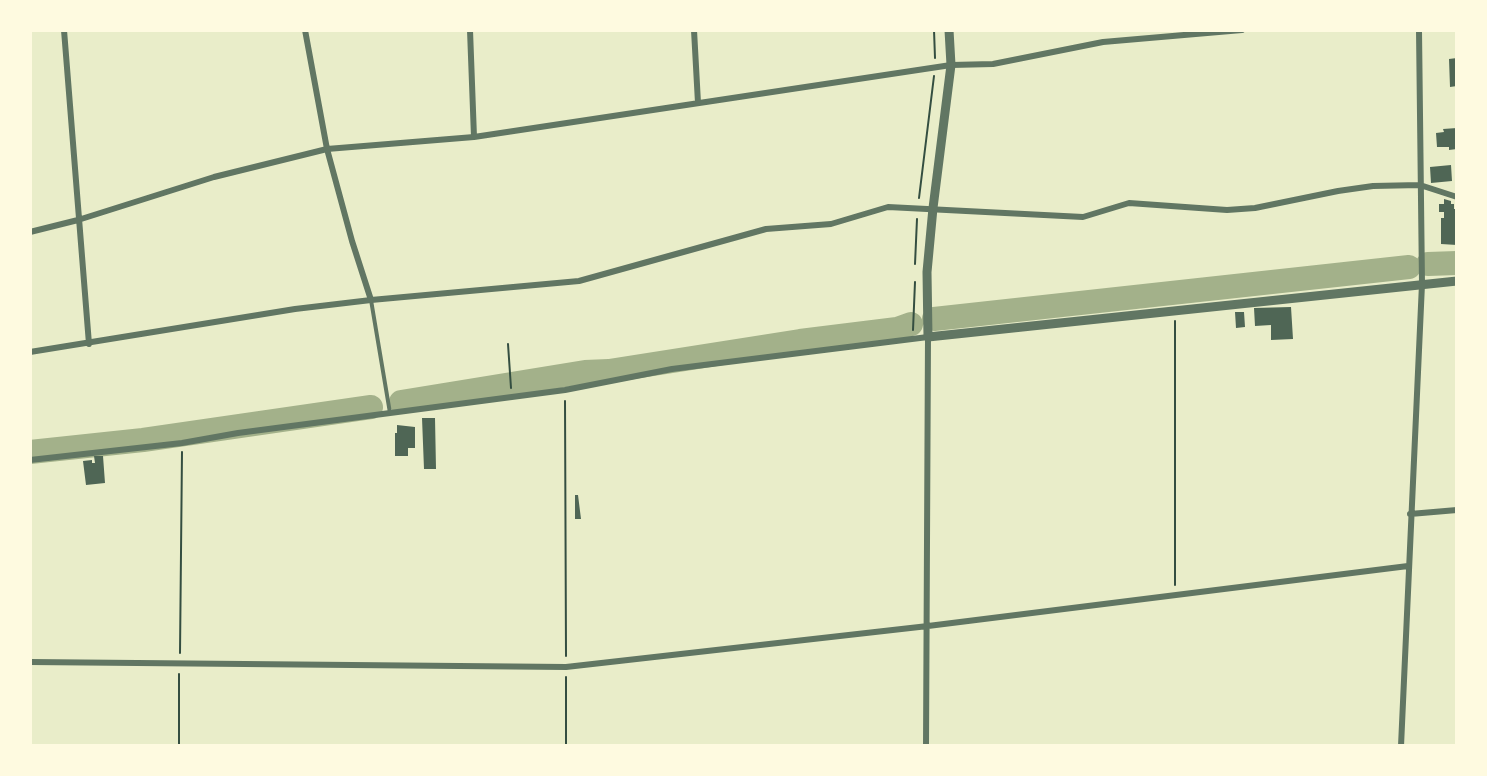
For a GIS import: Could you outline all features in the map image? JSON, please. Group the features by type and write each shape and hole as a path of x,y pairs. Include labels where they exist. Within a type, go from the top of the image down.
{"street":[{"path":"64,30 89,344"},
{"path":"305,30 327,149 371,300"},
{"path":"470,30 474,137"},
{"path":"694,30 698,103"},
{"path":"926,746 927,272 951,65 949,30"},
{"path":"30,232 78,220 214,177 327,149 474,137 951,65 993,64 1103,42 1242,30"},
{"path":"1401,746 1422,284 1419,30"},
{"path":"30,352 295,309 579,280 766,229 831,224 888,207 1083,217 1129,203 1227,210 1255,208 1372,186 1420,185 1457,197"},
{"path":"30,460 182,443 238,433 565,390 672,369 928,337 1457,281"},
{"path":"1410,513 1457,510"},
{"path":"30,662 566,668 928,626 1408,566"}],"lane":[{"path":"371,300 390,413"}],"path":[{"path":"915,269 918,207 935,68 934,30"},
{"path":"909,334 914,326 915,279"},
{"path":"1175,312 1175,595"},
{"path":"508,344 511,391"},
{"path":"565,390 566,746"},
{"path":"179,746 182,443"}],"building":[{"path":"1457,58 1457,86 1450,87 1449,59"},
{"path":"1457,128 1457,149 1437,147 1436,133 1444,132 1443,129"},
{"path":"1451,165 1452,181 1431,183 1430,167"},
{"path":"1444,199 1451,201 1454,209 1457,209 1457,245 1441,244 1441,218 1444,218 1444,212 1439,212 1439,204 1444,204"},
{"path":"1291,307 1293,339 1271,340 1271,325 1255,326 1254,308"},
{"path":"1235,312 1244,312 1245,327 1236,328"},
{"path":"422,418 435,418 436,469 424,469"},
{"path":"397,425 415,427 415,448 408,448 408,456 395,456"},
{"path":"94,456 103,456 105,483 86,485 83,461 92,460 92,463 95,463"},
{"path":"575,495 578,495 581,519 575,519"}],"waterway":[{"path":"1428,264 1457,263"},
{"path":"934,319 1409,267"},
{"path":"401,402 585,372 609,371 800,341 897,329 911,324"},
{"path":"30,452 143,440 371,407"}]}
